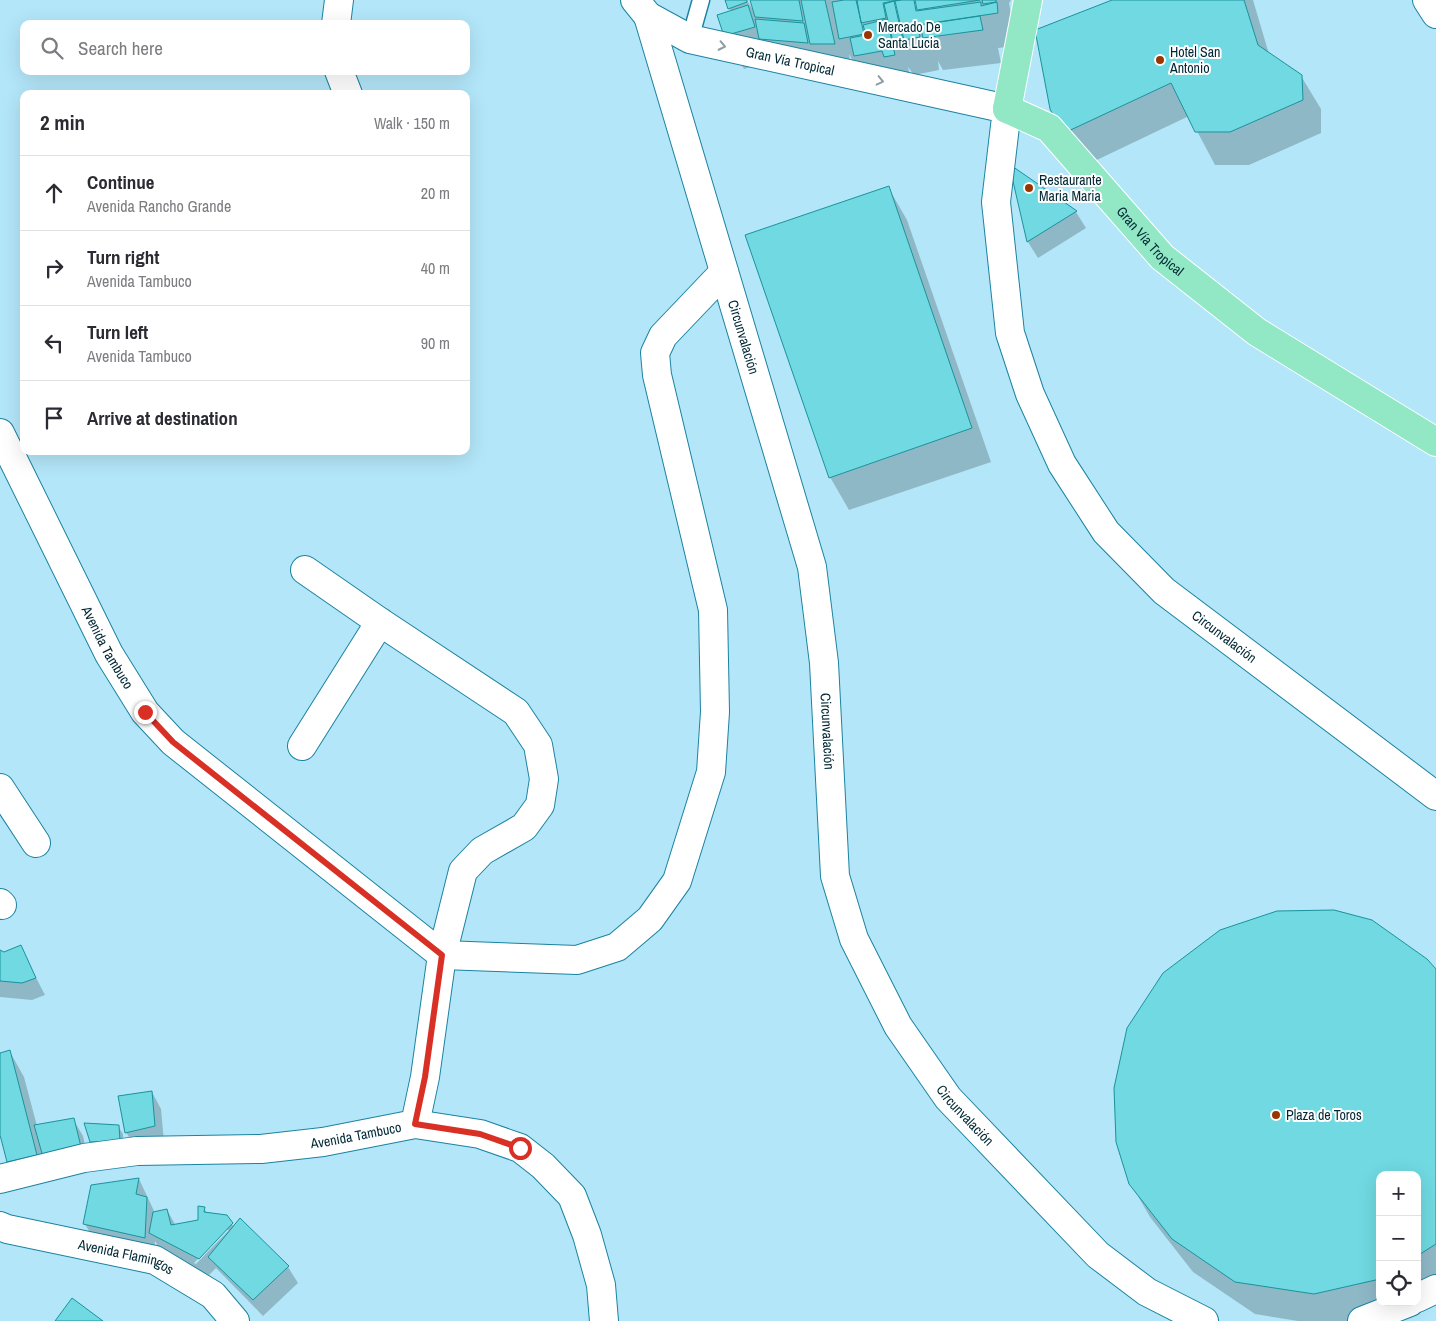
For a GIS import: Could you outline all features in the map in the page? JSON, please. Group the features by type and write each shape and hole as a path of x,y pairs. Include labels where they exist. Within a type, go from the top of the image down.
{"main road":[{"path":"1007,110 1009,0"},
{"path":"1007,110 1028,0"},
{"name":"Gran Vía Tropical","path":"1007,110 1049,128 1162,257 1257,332 1436,442"}],"street":[{"path":"336,20 339,0"},
{"path":"1427,0 1436,14"},
{"name":"Gran Vía Tropical","path":"641,8 690,39 1007,110"},
{"name":"Circunvalación","path":"641,8 724,272 812,567 824,662 834,876 854,940 898,1026 948,1098 1098,1255 1148,1292 1204,1321"},
{"path":"341,75 346,90"},
{"name":"Circunvalación","path":"1007,110 996,202 1010,333 1030,394 1062,464 1106,532 1164,590 1436,796"},
{"path":"305,570 516,712 538,745 544,779 540,805 524,826 482,851 463,872 442,955 577,960 617,947 650,919 677,881 711,772 715,712 713,610 657,376 655,353 663,336 724,272"},
{"name":"Avenida Tambuco","path":"0,433 109,654 145,712 173,742 442,955 425,1077 415,1124 322,1142 261,1150 137,1151 84,1158 0,1179"},
{"path":"302,746 380,622"},
{"path":"0,788 36,843"},
{"path":"415,1124 480,1134 520,1148 543,1166 572,1196 587,1235 601,1285 604,1321"},
{"name":"Avenida Flamingos","path":"0,1226 155,1260 212,1295 235,1321"},
{"path":"1421,1296 1436,1289"},
{"path":"1362,1321 1400,1306"}],"lane":[{"path":"690,39 701,0"}],"building":[{"path":"725,0 747,0 747,2 728,9"},
{"path":"750,0 799,0 803,21 755,17"},
{"path":"801,0 825,0 835,44 810,44"},
{"path":"856,0 864,34 839,39 832,2"},
{"path":"857,0 898,0 883,3 886,18 861,23"},
{"path":"914,0 916,11 981,2 981,6 997,2 998,13 918,25 920,37 904,40 895,1"},
{"path":"915,0 980,0 917,10"},
{"path":"982,0 996,0 996,2 983,4"},
{"name":"Hotel San Antonio","path":"1112,0 1244,0 1258,45 1302,75 1303,100 1230,132 1195,132 1171,83 1062,134 1050,109 1035,30"},
{"path":"894,1 903,40 893,42 884,4"},
{"path":"748,5 755,27 724,36 717,15"},
{"path":"980,16 983,30 923,38 920,25"},
{"path":"755,19 804,23 808,43 759,39"},
{"path":"887,19 895,55 884,57 882,51 854,56 850,38 866,35 863,25"},
{"name":"Restaurante Maria Maria","path":"1009,164 1077,211 1027,242"},
{"path":"889,186 972,428 829,478 745,235"},
{"name":"Plaza de Toros","path":"1334,910 1372,920 1427,959 1436,969 1436,1244 1421,1253 1421,1171 1376,1171 1376,1280 1314,1294 1235,1282 1172,1239 1129,1184 1116,1142 1114,1088 1127,1028 1163,973 1220,930 1277,911"},
{"path":"21,945 36,978 22,983 0,981 0,950 4,952"},
{"path":"10,1050 37,1155 7,1162 0,1135 0,1053"},
{"path":"152,1091 155,1126 125,1133 118,1096"},
{"path":"74,1118 82,1151 43,1157 34,1125"},
{"path":"84,1123 119,1125 120,1141 90,1142"},
{"path":"139,1178 136,1194 147,1197 145,1238 83,1224 91,1185"},
{"path":"198,1206 205,1207 204,1212 227,1215 233,1223 199,1259 149,1233 153,1212 167,1209 171,1225 198,1220"},
{"path":"240,1218 289,1266 253,1300 208,1257"},
{"path":"72,1298 103,1321 55,1321"}],"place":[{"name":"Mercado De Santa Lucia","path":"868,35"},
{"name":"Hotel San Antonio","path":"1160,60"},
{"name":"Restaurante Maria Maria","path":"1029,188"},
{"name":"Plaza de Toros","path":"1276,1115"}],"route":[{"path":"145,712 173,742 442,955 425,1077 415,1124 480,1134 520,1148"}]}
